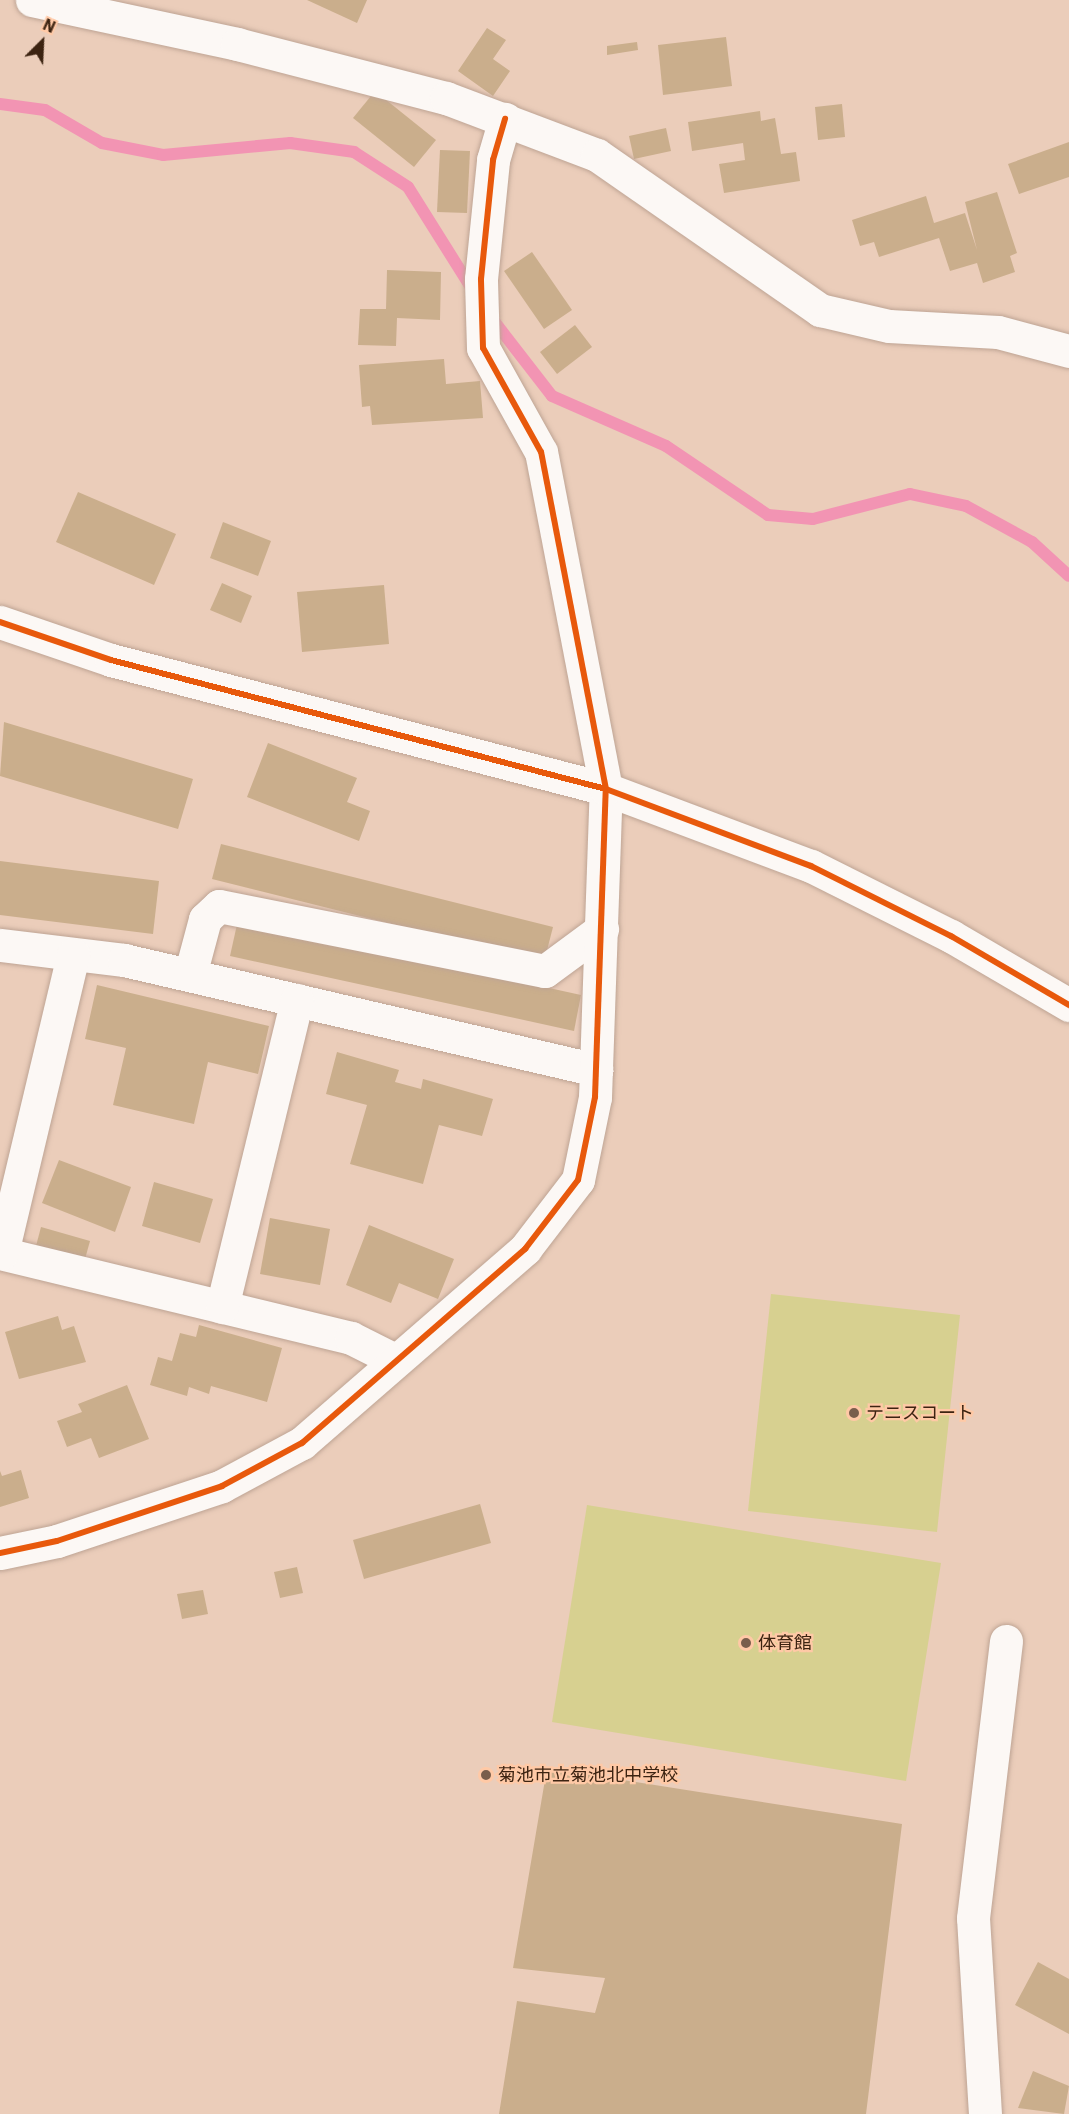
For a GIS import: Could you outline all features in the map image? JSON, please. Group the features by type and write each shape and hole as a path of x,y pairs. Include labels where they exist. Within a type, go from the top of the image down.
{"street":[{"path":"32,0 237,44 505,119 597,155 820,310 889,326 998,332 1069,351"},
{"path":"0,1553 57,1541 222,1486 302,1443 393,1359 525,1249 579,1180 596,1070 606,789 542,452 483,348 481,279 491,184 505,119"},
{"path":"0,622 111,660 606,789 811,866 951,936 1069,1005"},
{"path":"190,975 205,919 219,906 545,971 602,929"},
{"path":"0,945 73,954 190,975 596,1070"},
{"path":"73,954 1,1253 351,1338 393,1359"},
{"path":"222,1306 297,1000"},
{"path":"985,2114 974,1918 1006,1641"}],"shaded area":[{"name":"テニスコート","path":"771,1294 960,1315 937,1532 748,1511"},
{"name":"体育館","path":"587,1505 941,1563 906,1781 552,1722"}],"building":[{"path":"307,0 367,0 357,23"},
{"path":"487,28 506,40 493,59 510,71 493,96 458,71"},
{"path":"726,37 732,86 663,95 658,45"},
{"path":"637,42 638,50 607,55 607,46"},
{"path":"375,91 436,140 414,167 353,118"},
{"path":"842,104 845,137 818,140 815,107"},
{"path":"760,111 761,121 775,118 781,154 796,152 800,181 724,193 719,164 745,160 743,143 692,151 688,122"},
{"path":"666,128 671,151 634,159 629,136"},
{"path":"1069,142 1069,177 1019,194 1008,164"},
{"path":"440,150 470,151 467,213 437,212"},
{"path":"997,192 1017,253 1010,256 1015,272 983,283 977,263 950,271 939,238 879,257 874,242 860,246 852,220 926,196 934,223 965,213 977,250 965,202"},
{"path":"532,252 572,310 544,329 504,271"},
{"path":"387,270 441,272 440,320 397,318 396,346 358,345 360,309 386,309"},
{"path":"575,325 592,347 557,374 540,352"},
{"path":"444,359 446,384 480,381 483,418 372,425 370,406 362,407 359,365"},
{"path":"78,492 176,534 154,585 56,542"},
{"path":"223,522 271,541 258,576 210,558"},
{"path":"222,583 252,596 241,623 210,610"},
{"path":"384,585 389,644 302,652 297,592"},
{"path":"4,722 193,779 178,829 0,776"},
{"path":"268,743 357,778 347,802 370,811 359,841 247,797"},
{"path":"221,844 553,927 544,962 212,879"},
{"path":"0,861 159,881 153,934 0,915"},
{"path":"238,920 581,995 574,1031 230,956"},
{"path":"97,985 269,1026 258,1074 208,1062 194,1124 113,1105 126,1048 85,1039"},
{"path":"337,1052 399,1070 395,1082 421,1089 423,1079 493,1099 482,1136 439,1125 423,1184 350,1164 367,1105 326,1094"},
{"path":"59,1160 131,1187 115,1232 42,1203"},
{"path":"154,1182 213,1199 200,1243 142,1226"},
{"path":"270,1218 330,1229 320,1285 260,1274"},
{"path":"369,1225 454,1259 438,1299 399,1283 391,1303 346,1285"},
{"path":"41,1227 90,1241 85,1259 36,1246"},
{"path":"58,1316 62,1330 74,1326 86,1362 19,1379 5,1332"},
{"path":"199,1325 282,1348 267,1402 211,1386 209,1394 189,1387 187,1396 150,1385 158,1357 172,1361 180,1333 196,1337"},
{"path":"127,1385 149,1439 99,1458 91,1438 67,1447 57,1421 82,1412 78,1404"},
{"path":"21,1470 29,1498 0,1507 0,1471 2,1476"},
{"path":"480,1504 491,1543 364,1579 353,1540"},
{"path":"297,1567 303,1593 280,1598 274,1572"},
{"path":"203,1590 208,1614 182,1619 177,1594"},
{"path":"547,1768 902,1824 866,2114 499,2114 517,2001 595,2013 605,1978 513,1968"},
{"path":"1038,1962 1069,1979 1069,2034 1015,2005"},
{"path":"1033,2071 1069,2086 1064,2114 1018,2108"}],"waterway":[{"path":"0,104 45,110 102,143 163,155 290,143 354,152 408,187 472,289"},
{"path":"490,316 552,396 666,446 768,515 813,519 910,494 966,506 1032,542 1069,576"}],"cycle path":[{"path":"0,1553 57,1541 222,1486 302,1443 525,1249 578,1180 595,1097 606,789 541,452 483,348 481,279 493,160 505,119"},
{"path":"0,622 111,660 606,789 811,866 951,936 1069,1005"}],"place":[{"name":"テニスコート","path":"854,1413"},
{"name":"体育館","path":"746,1643"},
{"name":"菊池市立菊池北中学校","path":"486,1775"}]}
